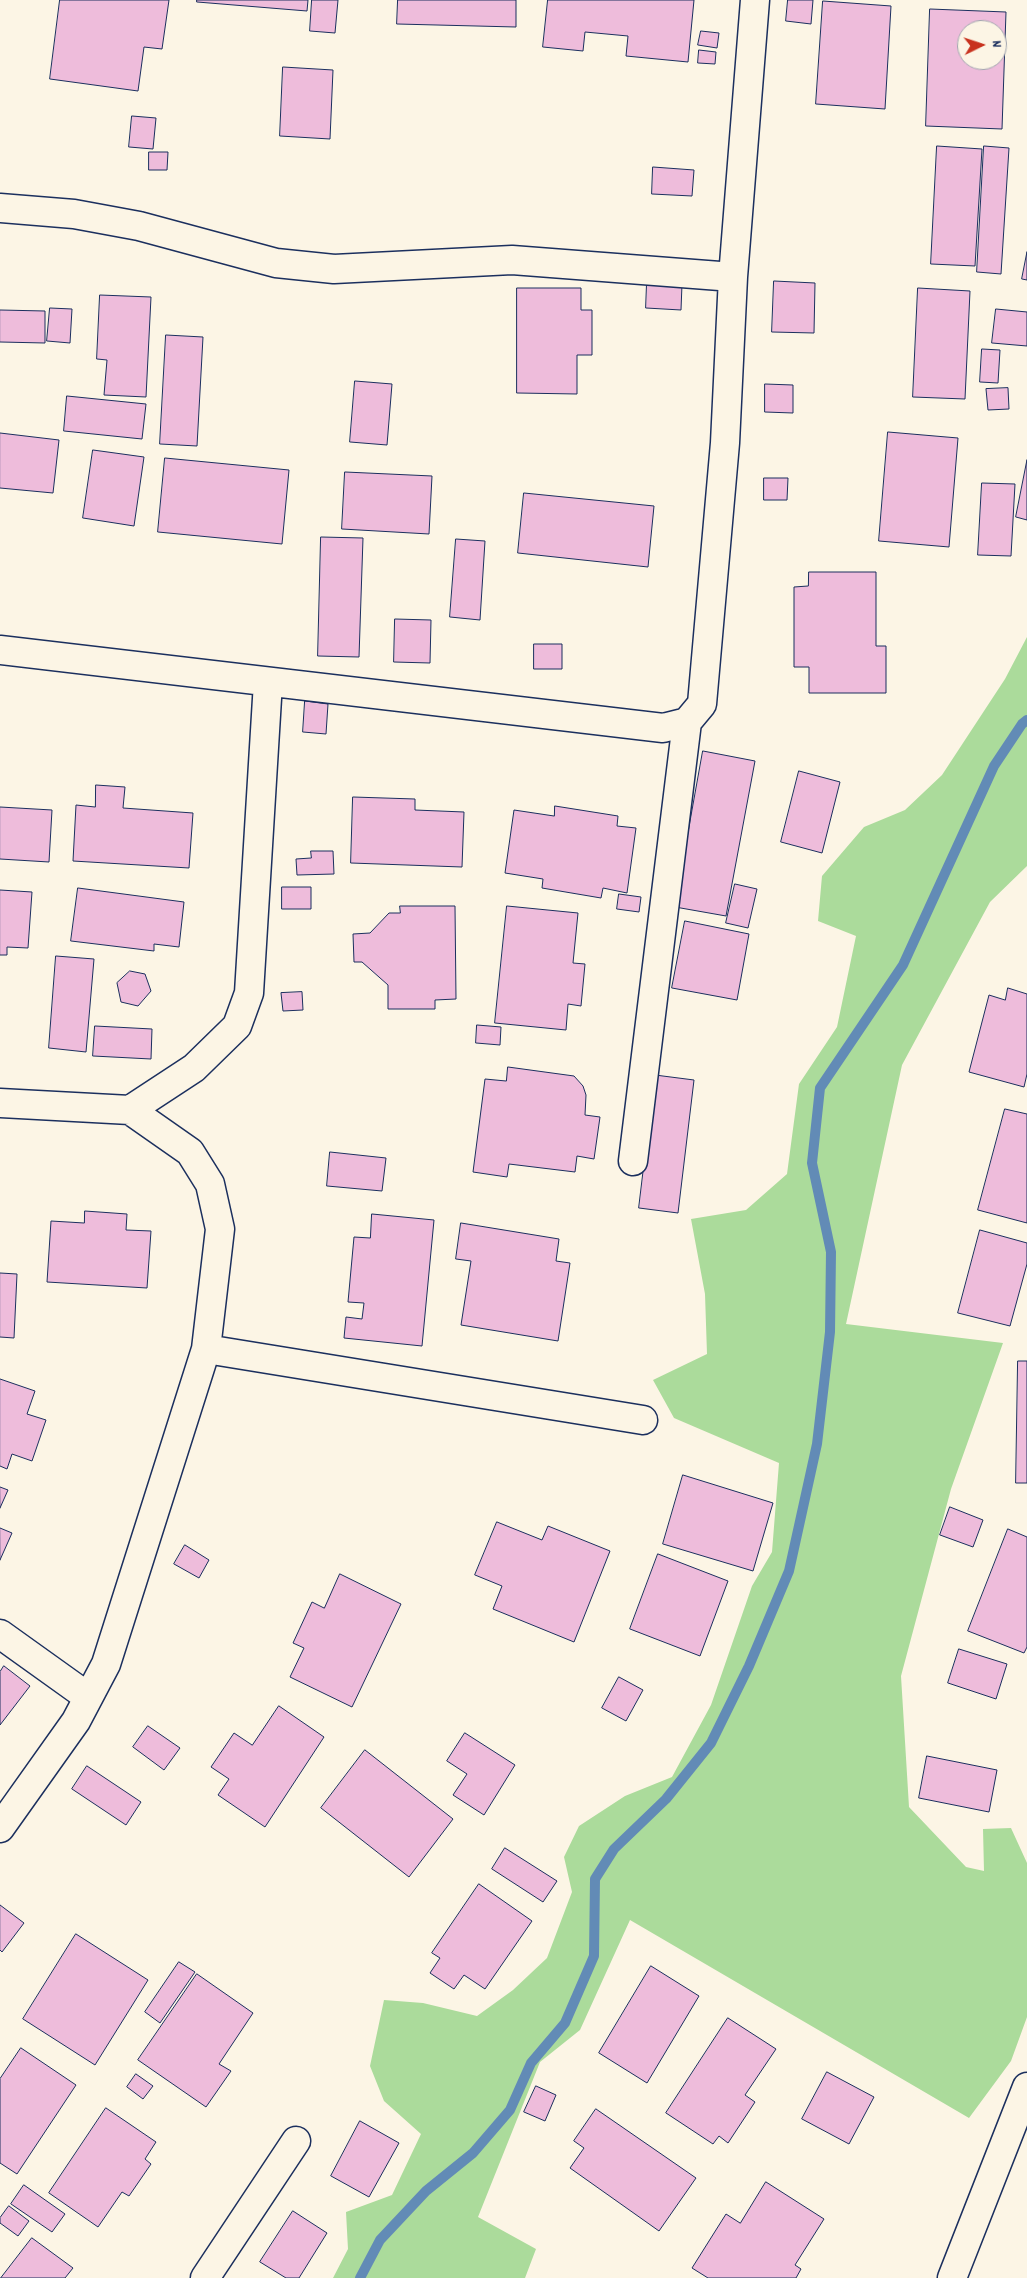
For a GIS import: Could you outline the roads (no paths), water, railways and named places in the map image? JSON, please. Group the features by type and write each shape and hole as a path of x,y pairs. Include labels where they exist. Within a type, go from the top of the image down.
{"street":[{"path":"633,1161 687,722 702,704 725,443 733,277 755,0"},
{"path":"0,208 74,214 139,226 276,262 334,269 512,260 733,277"},
{"path":"0,650 663,728 687,722"},
{"path":"130,1110 194,1068 237,1026 249,993 268,682"},
{"path":"0,1103 130,1110 190,1152 210,1184 220,1229 206,1349 106,1664 76,1721 0,1828"},
{"path":"206,1349 643,1420"},
{"path":"0,1634 88,1698"},
{"path":"952,2278 1027,2087"},
{"path":"205,2278 296,2141"}],"waterway":[{"path":"360,2278 380,2240 426,2191 473,2153 510,2110 531,2063 565,2023 594,1956 595,1879 614,1849 666,1799 711,1743 749,1666 789,1571 817,1444 830,1332 831,1252 812,1163 820,1088 903,965 994,766 1022,724 1027,720"}]}
